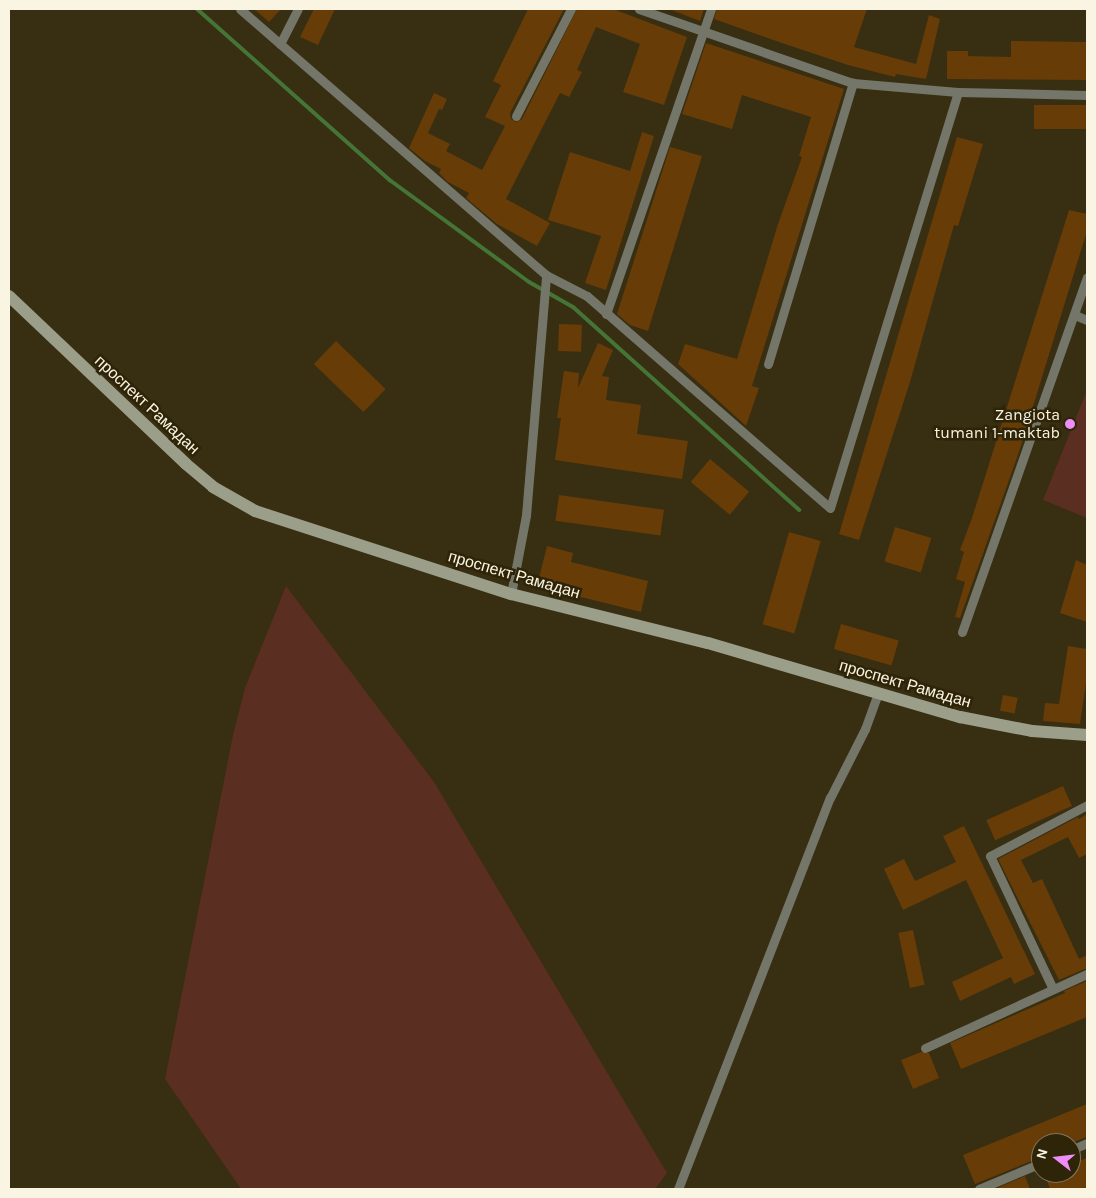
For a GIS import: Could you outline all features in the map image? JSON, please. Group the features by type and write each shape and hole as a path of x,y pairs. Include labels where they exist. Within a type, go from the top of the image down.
{"main road":[{"name":"проспект Рамадан","path":"9,296 167,448 213,488 234,502 300,527 512,594 708,643 960,717 1032,731 1087,735"}],"street":[{"path":"240,9 546,276 587,296 830,508 958,92"},
{"path":"280,44 298,9"},
{"path":"516,116 570,9"},
{"path":"639,9 853,83 958,92 1087,95"},
{"path":"606,314 711,9"},
{"path":"768,364 853,83"},
{"path":"512,594 526,516 546,276"},
{"path":"962,632 1087,277"},
{"path":"1075,315 1087,320"},
{"path":"678,1189 830,798 865,729 878,693"},
{"path":"1053,989 990,856 1087,805"},
{"path":"926,1048 1087,974"},
{"path":"979,1189 1031,1167"}],"shaded area":[{"path":"1087,390 1087,518 1043,500"},
{"path":"286,586 434,782 667,1173 655,1189 241,1189 165,1079 233,735 245,688"}],"building":[{"path":"254,9 281,9 269,22"},
{"path":"314,9 335,9 318,45 300,37"},
{"path":"528,9 564,9 510,113 511,119 516,122 522,119 577,9 613,9 687,37 664,105 623,92 640,44 596,27 577,70 582,72 569,97 560,93 506,199 550,223 537,246 497,224 466,198 469,193 448,182 439,173 441,169 425,161 409,148 434,93 447,99 442,110 439,109 428,133 450,144 446,151 482,170 505,126 485,117 501,85 493,81"},
{"path":"669,9 704,9 700,21"},
{"path":"717,9 867,9 854,47 916,64 929,15 940,19 926,79 896,74 895,77 848,65 782,43 714,19"},
{"path":"1011,41 1087,42 1087,80 947,79 947,51 968,51 968,56 1011,57"},
{"path":"706,43 844,89 752,386 759,388 746,426 678,364 685,344 737,359 778,224 802,157 799,156 811,117 742,95 732,129 682,114"},
{"path":"1034,105 1087,105 1087,129 1034,129"},
{"path":"642,132 654,136 606,290 585,283 601,236 548,220 570,152 630,171"},
{"path":"957,137 983,144 958,226 954,225 910,382 859,540 839,534"},
{"path":"670,147 702,156 648,331 630,325 617,314"},
{"path":"1069,210 1087,214 1087,231 1019,452 960,618 955,617 965,582 956,579 964,552 960,550 972,518"},
{"path":"559,324 582,325 581,352 558,351"},
{"path":"336,341 386,389 363,412 314,364"},
{"path":"598,343 613,350 602,376 609,377 606,400 641,405 637,434 688,441 682,479 555,460 561,418 557,418 564,371 579,373 578,388"},
{"path":"710,459 749,492 730,515 691,482"},
{"path":"559,495 664,510 660,535 555,521"},
{"path":"895,527 931,538 921,573 884,561"},
{"path":"789,532 821,541 794,633 763,624"},
{"path":"547,546 573,553 571,562 648,581 641,612 537,586"},
{"path":"1076,560 1087,565 1087,622 1060,613"},
{"path":"841,624 899,641 892,666 834,649"},
{"path":"1068,646 1087,649 1087,676 1080,724 1043,721 1045,703 1059,704"},
{"path":"1003,695 1018,698 1015,714 1000,711"},
{"path":"1063,786 1072,806 995,840 986,820"},
{"path":"1087,814 1087,854 1079,858 1068,837 1021,860 1033,883 1042,879 1079,959 1087,955 1087,968 1059,980 998,859"},
{"path":"964,826 1035,974 1014,984 1011,977 960,1001 952,982 1003,958 966,880 903,910 884,869 904,859 915,881 956,862 943,836"},
{"path":"913,930 925,985 910,988 898,933"},
{"path":"1087,981 1087,1017 961,1069 950,1043 1065,993 1064,991"},
{"path":"921,1052 929,1053 939,1078 913,1089 901,1060"},
{"path":"1087,1104 1087,1137 1081,1139 1081,1133 1031,1133 1031,1161 975,1184 963,1155"},
{"path":"1087,1158 1087,1189 1050,1189 1048,1183 1081,1183 1081,1160"},
{"path":"1025,1176 1030,1189 995,1189"}],"waterway":[{"path":"197,9 391,181 529,282 573,307 799,510"}],"place":[{"name":"Zangiota tumani 1-maktab","path":"1070,424"}]}
